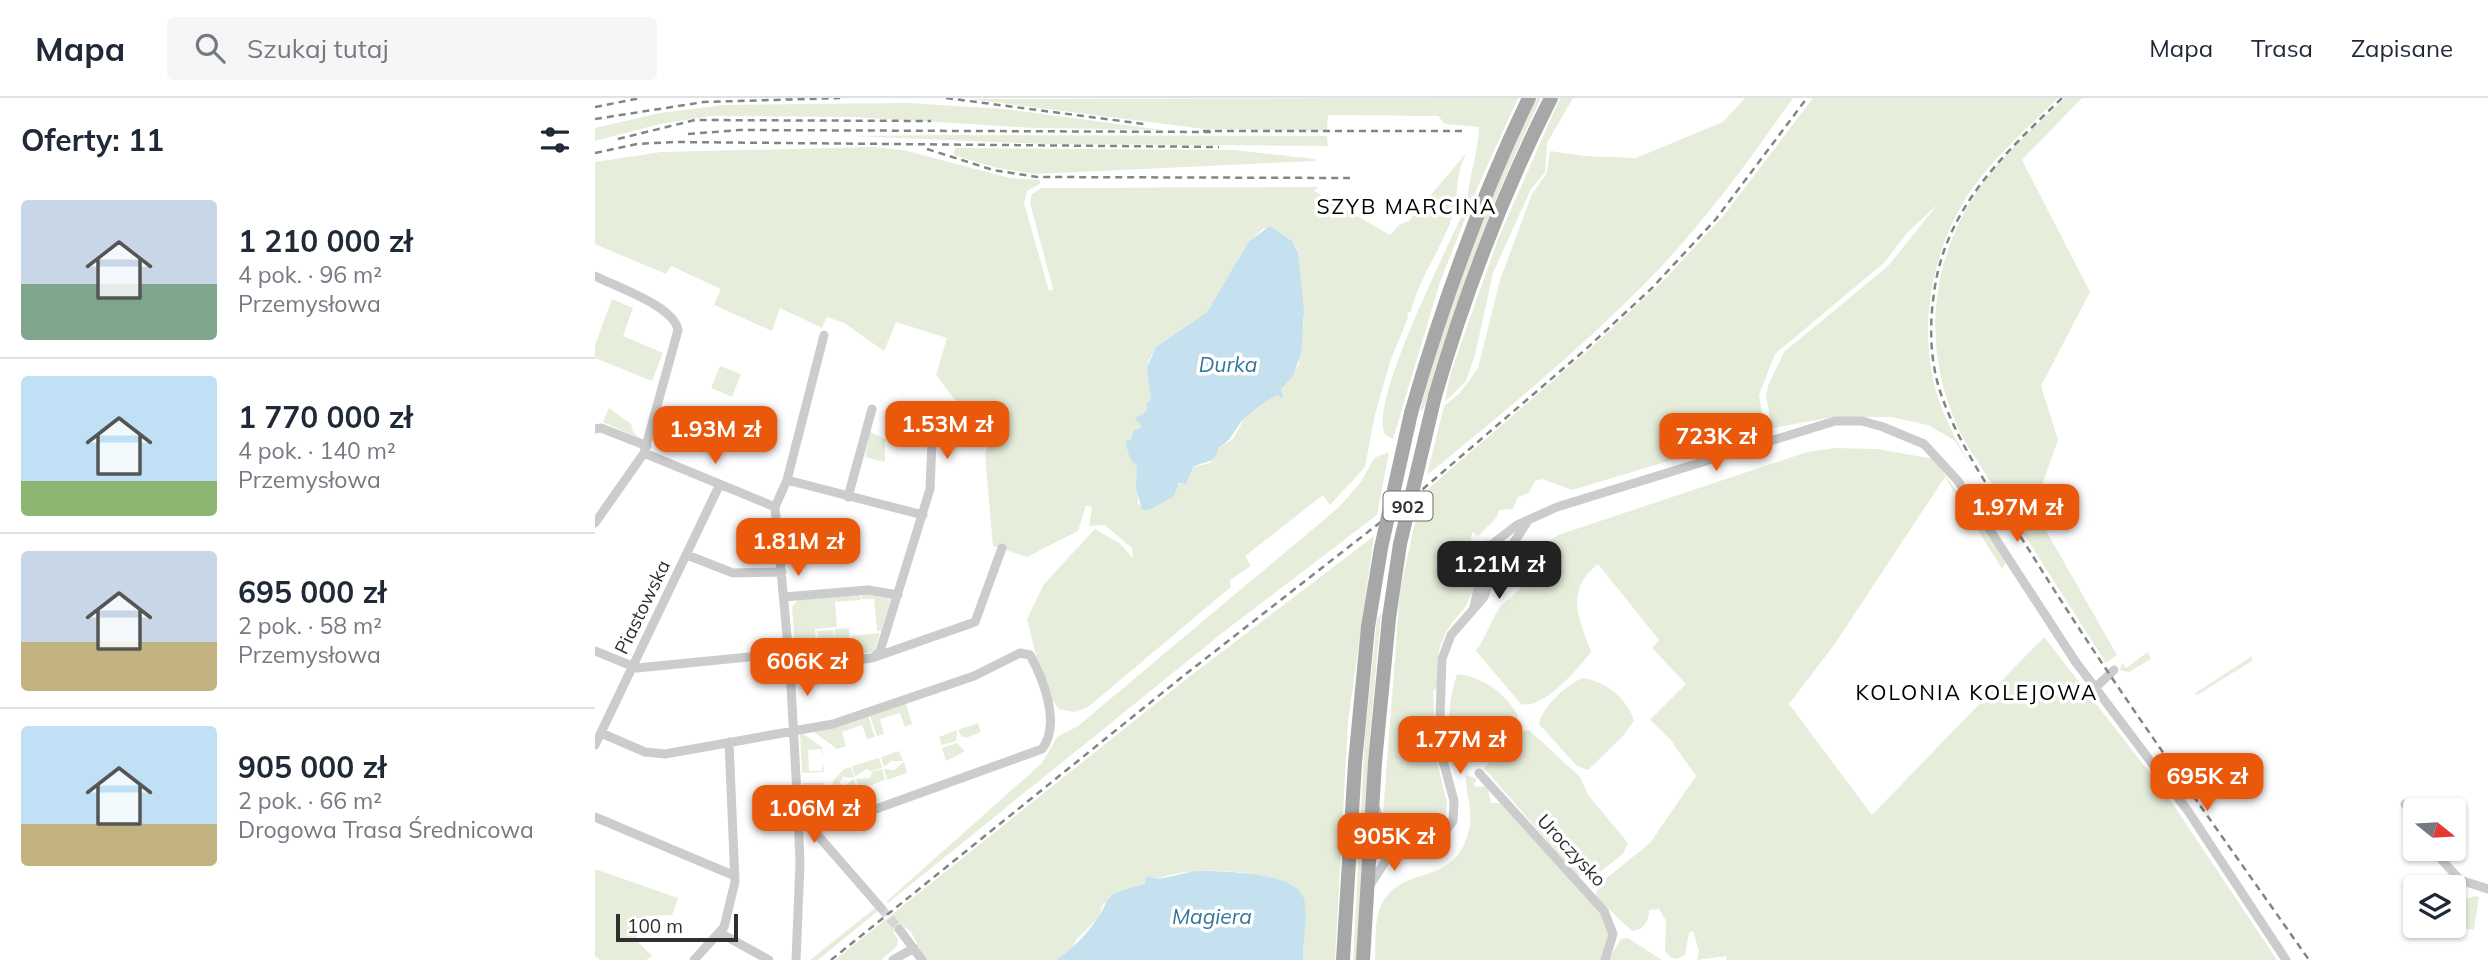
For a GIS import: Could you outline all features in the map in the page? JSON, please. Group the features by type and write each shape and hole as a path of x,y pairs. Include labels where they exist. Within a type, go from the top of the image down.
{"main road":[{"name":"902","path":"1343,960 1355,762 1368,627 1384,534 1411,413 1460,260 1507,144 1529,98"},
{"name":"902","path":"1363,960 1388,618 1400,544 1435,396 1478,262 1527,146 1551,98"}],"street":[{"path":"595,276 667,312 676,322 677,339 646,449 595,523"},
{"path":"796,960 800,864 798,729 775,507 787,480 824,335"},
{"path":"872,658 880,652 932,480 933,418 926,414 926,409"},
{"path":"848,497 872,410"},
{"path":"1474,608 1479,584 1476,553 1517,525 1570,503 1815,425 1847,421 1883,426 1924,444 1951,472 2094,689 2188,811 2286,960"},
{"path":"595,429 601,428 775,507"},
{"path":"787,480 923,515"},
{"name":"Piastowska","path":"595,745 720,484"},
{"path":"1368,889 1388,857 1412,846 1431,845 1439,840 1453,821 1454,801 1439,746 1442,659 1451,635 1485,597 1493,573 1501,568 1504,558 1527,522"},
{"path":"1491,545 1500,549 1504,558"},
{"path":"790,668 872,658 975,622 1002,548"},
{"path":"687,555 733,573 782,572"},
{"path":"1478,569 1493,573"},
{"path":"784,597 868,590 898,595"},
{"path":"595,642 599,654 632,667 789,653"},
{"path":"601,733 645,752 660,754 833,724 974,676 1024,652 1034,663 1052,720 1047,743 1030,756 873,810 850,814 798,813"},
{"path":"2094,689 2114,670"},
{"path":"694,960 720,933 735,876 729,742"},
{"name":"Uroczysko","path":"1479,773 1604,911 1613,934 1605,960"},
{"path":"1373,800 1380,821 1394,835 1412,846"},
{"path":"798,813 805,817 881,908"},
{"path":"595,817 735,876"},
{"path":"2443,861 2460,880 2488,889"},
{"path":"899,929 922,960"},
{"path":"720,933 769,960"},
{"path":"893,960 914,948"}],"green space":[{"path":"1518,98 1479,184 1440,282 1393,439 1385,435 1383,417 1388,390 1414,321 1467,203 1479,127 1445,124 1438,116 1328,115 1327,131 1204,129 970,99"},
{"path":"1537,98 1541,98 1476,250 1424,408 1420,411 1470,252"},
{"path":"1560,98 1573,98 1547,143 1545,172 1531,189 1493,273 1475,355 1466,381 1445,402 1450,375 1498,239"},
{"path":"1745,98 1793,98 1729,187 1658,270 1575,350 1427,475 1444,406 1460,393 1478,368 1500,280 1532,194 1547,173 1550,151 1585,156 1636,158 1723,122"},
{"path":"1813,98 2058,98 1998,157 1963,203 1949,230 1939,259 1928,319 1933,380 1942,409 1969,462 2023,546 1954,440 1928,425 1891,417 1834,417 1772,428 1766,396 1784,352 1888,266 1938,204 1907,233 1884,263 1775,354 1759,395 1765,432 1572,490 1542,479 1535,481 1529,493 1518,497 1513,509 1499,510 1497,517 1478,536 1472,532 1470,548 1462,545 1463,550 1449,550 1448,561 1470,567 1476,577 1470,599 1441,645 1437,663 1437,688 1433,691 1436,758 1447,802 1445,822 1434,835 1410,839 1396,834 1383,813 1400,592 1421,495 1593,346 1666,278 1724,215"},
{"path":"2065,98 2082,98 2022,160 2090,292 2041,386 2058,440 2043,482 2044,527 2117,655 2106,663 1964,440 1950,408 1936,342 1936,308 1941,276 1950,244 1964,213 2002,160"},
{"path":"908,103 1004,109 1163,130 1033,128 854,117 711,116 660,124 595,141 595,128 660,113 723,105"},
{"path":"853,136 1327,136 1328,146 1044,144"},
{"path":"874,147 903,150 1010,178 1040,180 1040,184 1027,191 1024,203 1049,291 1053,289 1030,203 1032,194 1042,188 1318,187 1314,191 1390,235 1400,224 1409,221 1467,152 1459,175 1453,215 1411,311 1407,313 1408,318 1391,359 1375,414 1365,467 1330,505 1323,495 1245,556 1251,566 1230,580 1231,587 1088,707 1074,712 1059,709 1045,691 1027,619 1044,584 1095,529 1119,543 1133,558 1132,548 1105,525 1089,526 1092,507 1086,505 1078,531 1027,557 993,546 985,454 993,427 965,413 936,375 947,338 896,322 884,351 844,323 827,317 822,328 780,308 772,331 714,305 721,289 671,266 666,274 595,244 595,162 661,152","holes":["1264,228 1289,239 1298,251 1304,323 1300,335 1299,364 1278,394 1246,416 1232,440 1218,448 1210,463 1193,467 1167,499 1149,510 1138,504 1137,466 1126,441 1131,439 1133,431 1143,427 1135,418 1147,411 1151,400 1148,362 1156,347 1207,312 1249,241"]},
{"path":"955,148 1233,150 1315,161 1035,174 997,168 954,155"},
{"path":"612,299 633,308 623,336 663,353 652,381 595,358 595,345"},
{"path":"720,366 741,374 732,397 711,388"},
{"path":"609,408 631,424 641,439 603,422"},
{"path":"870,432 885,439 885,462 865,457"},
{"path":"1835,448 1877,449 1934,459 2006,562 2002,569 1945,477 1834,645 1789,704 1872,815 2044,637 2164,791 2277,960 1726,960 1727,956 1697,960 1699,951 1693,931 1689,933 1685,955 1677,959 1665,951 1666,921 1659,909 1649,910 1645,924 1632,931 1598,899 1598,885 1650,843 1696,776 1670,739 1650,720 1686,684 1652,648 1659,640 1598,564 1581,584 1577,605 1591,652 1569,678 1549,695 1530,704 1521,704 1476,651 1500,607 1521,587 1536,556 1558,535 1807,452"},
{"path":"1389,452 1377,515 1226,630 888,903 887,901 1042,763 1057,737 1078,726 1339,507 1361,482 1374,458"},
{"path":"1374,536 1348,722 1335,960 1303,960 1304,902 1293,887 1257,875 1212,871 1190,872 1159,879 1154,877 1145,884 1110,897 1108,902 1103,904 1099,917 1076,940 1071,952 1055,960 926,960 911,932 902,925 893,932 898,939 897,946 881,960 835,960 1194,673"},
{"path":"874,594 891,599 881,631 877,631 874,599 862,599 862,595"},
{"path":"860,595 861,600 835,602 837,627 815,629 817,652 847,653 852,648 852,636 880,633 874,652 796,662 792,607 798,600"},
{"path":"1381,613 1368,760 1357,960 1353,960 1365,735 1377,619"},
{"path":"849,628 850,647 819,650 817,631 833,630 834,638 835,629"},
{"path":"2148,652 2151,659 2129,672 2120,670 2122,663 2126,668"},
{"path":"2252,656 2252,661 2197,695 2194,694"},
{"path":"1457,674 1476,679 1493,688 1507,700 1518,716 1510,728 1475,757 1456,743 1451,733 1451,696"},
{"path":"1583,678 1615,692 1627,705 1634,721 1623,736 1588,770 1577,766 1539,724 1556,697"},
{"path":"906,703 912,724 905,727 900,713 880,719 884,734 877,736 870,716"},
{"path":"868,716 875,737 867,739 862,725 842,732 846,746 837,749 814,732"},
{"path":"978,723 981,732 966,738 961,736 958,730"},
{"path":"957,730 956,741 942,745 939,737"},
{"path":"1529,730 1580,777 1588,795 1628,843 1623,854 1591,879 1577,875 1484,768 1520,732"},
{"path":"800,732 822,747 823,759 821,749 808,750 809,771 822,771 823,761 824,772 802,773"},
{"path":"957,743 965,751 946,761 942,748"},
{"path":"899,751 903,761 891,761 884,767 881,757"},
{"path":"879,758 882,768 872,771 866,769 855,777 852,766"},
{"path":"904,762 907,773 887,780 884,769 894,770"},
{"path":"851,767 854,778 843,777 839,783 845,786 854,779 857,790 833,792 833,781 844,769"},
{"path":"882,769 885,780 859,790 856,779 870,778 872,772"},
{"path":"1466,775 1477,779 1474,784 1477,787 1487,786 1491,803 1501,803 1517,819 1603,916 1609,932 1601,960 1375,960 1377,917 1387,896 1398,886 1449,863 1460,852 1471,819"},
{"path":"803,783 825,783 825,794 823,785 810,786 811,807 823,807 825,797 825,810 805,806"},
{"path":"595,869 678,898 672,915 646,916 638,922 636,940 652,956 646,960 600,960 595,956"},
{"path":"2479,897 2474,930 2466,927 2466,899"},
{"path":"875,908 878,911 818,960 810,960"},
{"path":"1628,938 1662,960 1608,960 1621,939"}],"water":[{"name":"Durka","path":"1270,226 1292,241 1298,252 1304,311 1301,354 1293,376 1281,389 1283,399 1278,395 1251,412 1228,441 1218,448 1213,459 1193,467 1186,484 1179,483 1174,496 1149,510 1142,510 1136,488 1137,466 1130,459 1125,441 1131,439 1133,431 1142,427 1135,418 1147,411 1147,403 1151,400 1147,367 1156,347 1207,312 1249,241"},
{"name":"Magiera","path":"1195,871 1256,874 1287,883 1298,890 1305,906 1303,960 1056,960 1083,936 1113,895 1145,884 1147,876 1159,879"}],"tunnel":[{"path":"881,908 899,929"}],"railway":[{"path":"595,107 641,98"},
{"path":"595,119 704,102 840,98"},
{"path":"946,98 1144,124"},
{"path":"831,960 1182,677 1423,489 1586,349 1652,288 1716,219 1807,98"},
{"path":"2062,98 2019,140 1980,185 1950,235 1940,263 1932,306 1931,332 1938,384 1961,439 1996,500 2100,660 2309,960"},
{"path":"618,139 695,120 931,121"},
{"path":"688,134 740,130 1212,132"},
{"path":"1203,131 1466,131"},
{"path":"595,153 637,144 674,142 1219,147"},
{"path":"927,149 993,170 1037,177 1350,178"}],"district":[{"name":"SZYB MARCINA","path":"1407,206"},
{"name":"KOLONIA KOLEJOWA","path":"1977,692"}]}
